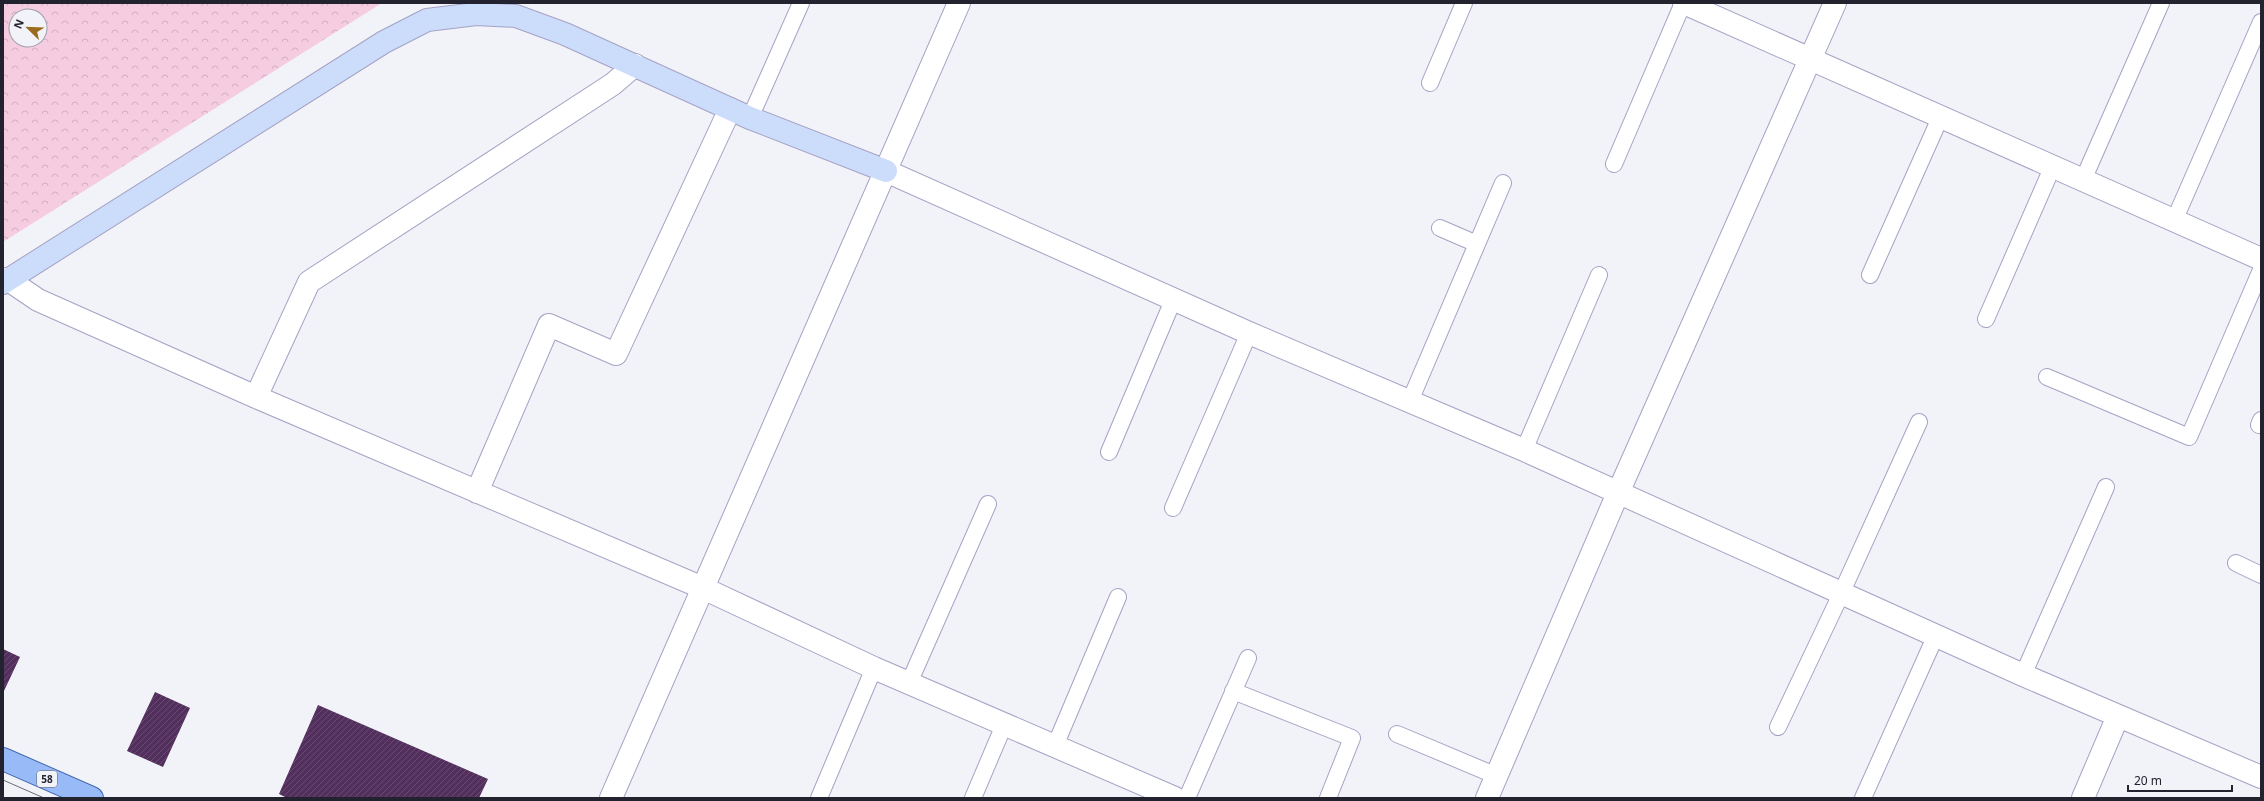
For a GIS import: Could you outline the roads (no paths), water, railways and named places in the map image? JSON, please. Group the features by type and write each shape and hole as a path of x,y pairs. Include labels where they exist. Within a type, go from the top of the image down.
{"main road":[{"name":"58","path":"3,759 92,798"}],"street":[{"path":"1684,3 1810,58 2052,168 2083,180 2261,259"},
{"path":"1487,798 1618,493 1835,3"},
{"path":"611,798 886,171 957,4"},
{"path":"1175,798 1143,792 1055,746 874,668 703,588 256,398 38,300 5,281 384,42 427,20 476,14 516,16 565,34 750,118 886,171 1174,298 1248,333 1524,450 2023,675 2261,777"},
{"path":"256,398 310,282 613,84 635,65"},
{"path":"477,492 549,325 616,354 730,109"},
{"path":"2083,798 2118,716"}],"lane":[{"path":"750,118 801,3"},
{"path":"1430,83 1464,3"},
{"path":"1614,164 1684,3"},
{"path":"2083,180 2161,3"},
{"path":"2174,220 2261,22"},
{"path":"1870,274 1940,118"},
{"path":"1986,319 2052,168"},
{"path":"1410,401 1503,183"},
{"path":"1440,228 1477,244"},
{"path":"2047,377 2189,437 2261,270"},
{"path":"1524,450 1599,275"},
{"path":"1109,452 1174,298"},
{"path":"1173,508 1248,333"},
{"path":"1778,727 1841,594 1919,422"},
{"path":"2023,675 2106,487"},
{"path":"909,683 988,504"},
{"path":"2236,564 2261,575"},
{"path":"1055,746 1118,597"},
{"path":"1863,798 1936,635"},
{"path":"1187,798 1248,658"},
{"path":"819,798 874,668"},
{"path":"1233,691 1352,738 1328,798"},
{"path":"973,798 1004,724"},
{"path":"1398,734 1497,776"}],"tram line":[{"path":"3,780 44,798"}]}
